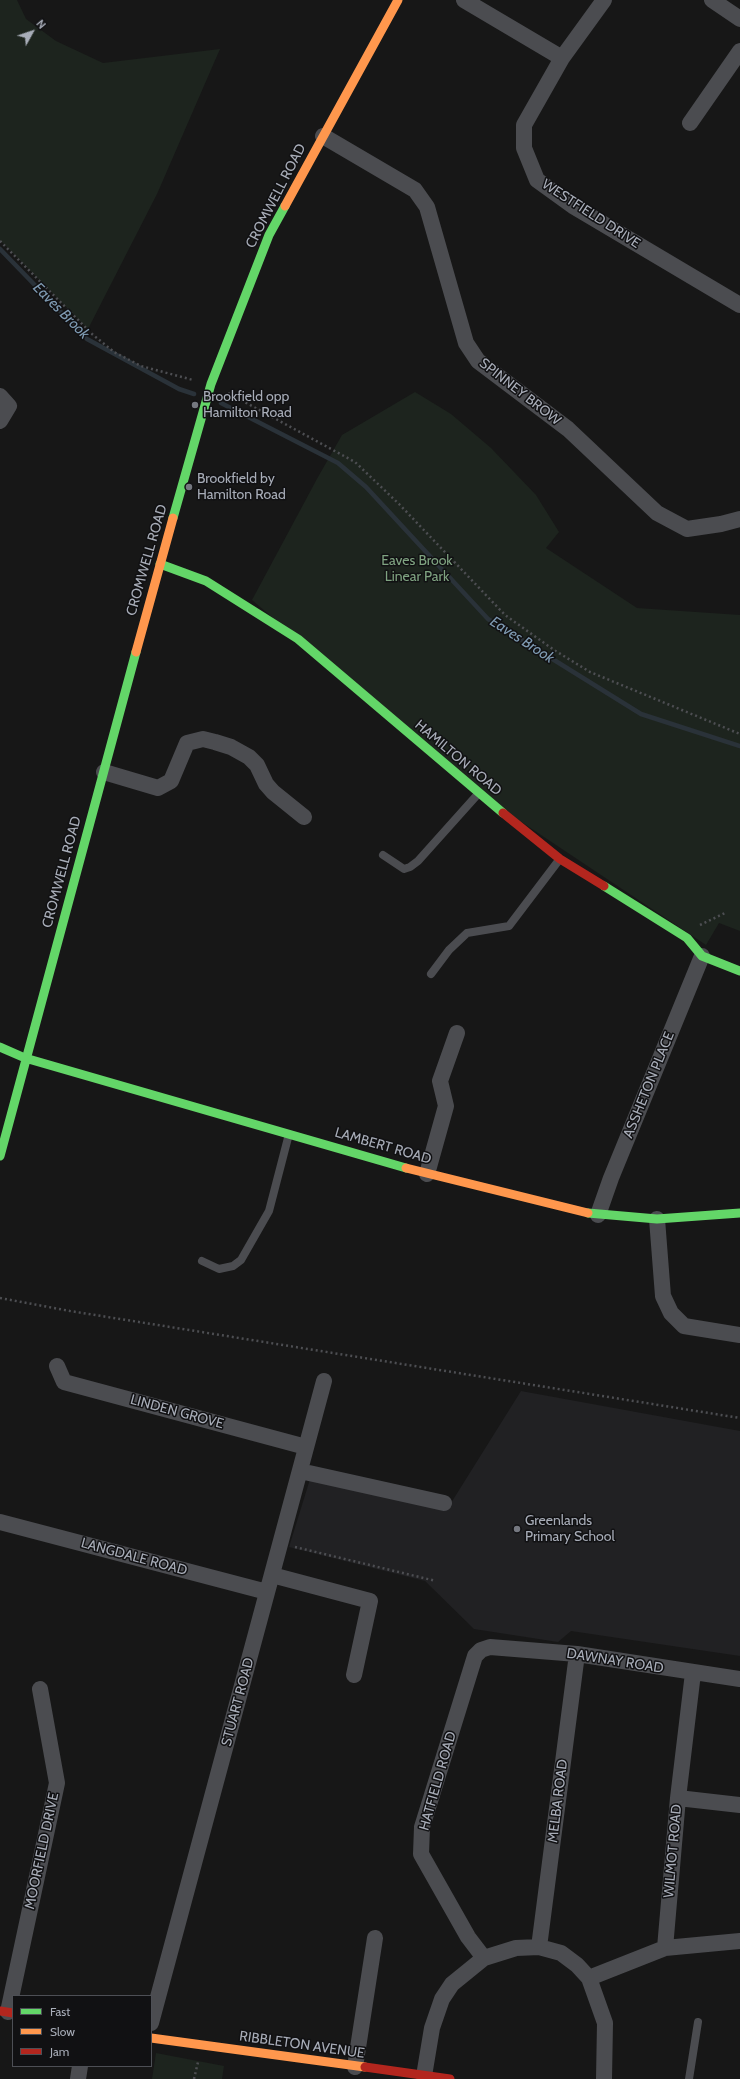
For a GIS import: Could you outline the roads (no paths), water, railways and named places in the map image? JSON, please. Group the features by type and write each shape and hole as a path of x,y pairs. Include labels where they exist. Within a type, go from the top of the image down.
{"street":[{"name":"CROMWELL ROAD","path":"0,1156 160,564 212,384 269,235 398,0"},
{"path":"464,0 562,58"},
{"name":"WESTFIELD DRIVE","path":"604,0 562,58 524,125 524,148 537,180 573,206 740,305"},
{"path":"712,0 740,19"},
{"path":"690,124 740,52"},
{"name":"SPINNEY BROW","path":"323,136 416,190 427,207 466,343 478,362 568,429 657,513 687,529 722,524 740,519"},
{"path":"0,396 9,406 0,421"},
{"name":"HAMILTON ROAD","path":"160,564 206,581 298,639 478,793 560,859 687,938 702,956 740,971"},
{"path":"104,772 158,788 171,781 187,743 203,740 215,742 249,757 257,765 266,784 273,792 304,817"},
{"name":"ASSHETON PLACE","path":"598,1215 611,1178 702,956"},
{"path":"427,1174 446,1106 440,1081 457,1032"},
{"name":"LAMBERT ROAD","path":"0,1047 26,1058 427,1174 598,1215 657,1219 740,1213"},
{"path":"657,1219 663,1296 671,1313 684,1326 740,1335"},
{"name":"LINDEN GROVE","path":"57,1366 64,1382 306,1447"},
{"name":"STUART ROAD","path":"152,2019 272,1575 279,1543 324,1381"},
{"path":"300,1471 444,1503"},
{"name":"LANGDALE ROAD","path":"0,1522 267,1592"},
{"path":"272,1575 370,1601 354,1676"},
{"name":"DAWNAY ROAD","path":"490,1647 577,1654 693,1674 740,1679"},
{"name":"HATFIELD ROAD","path":"484,1958 468,1936 421,1854 422,1828 476,1656 481,1650 490,1647"},
{"name":"MELBA ROAD","path":"539,1947 577,1654"},
{"name":"WILMOT ROAD","path":"665,1948 678,1798 693,1674"},
{"name":"MOORFIELD DRIVE","path":"7,2012 57,1783 40,1690"},
{"path":"678,1798 740,1805"},
{"path":"355,2067 375,1938"},
{"path":"589,1978 665,1948 740,1941"},
{"path":"424,2076 432,2028 442,1999 452,1984 484,1958 516,1948 539,1947 561,1953 577,1965 589,1978 605,2023 604,2079"},
{"name":"RIBBLETON AVENUE","path":"152,2038 450,2079"},
{"path":"78,2079 80,2067"}],"lane":[{"path":"383,855 404,869 410,867 418,861 478,793"},
{"path":"431,974 449,950 467,933 509,926 560,859"},
{"path":"202,1262 219,1269 233,1266 241,1260 269,1211 289,1134"},
{"path":"689,2079 698,2022"}],"waterway":[{"name":"Eaves Brook","path":"0,249 87,339 179,389 194,394"},
{"name":"Eaves Brook","path":"221,403 338,463 366,487 488,619 641,714 740,746"}],"place":[{"name":"Brookfield opp Hamilton Road","path":"195,405"},
{"name":"Brookfield by Hamilton Road","path":"189,487"},
{"name":"Greenlands Primary School","path":"517,1529"}],"park label":[{"name":"Eaves Brook Linear Park","path":"417,570"}]}
